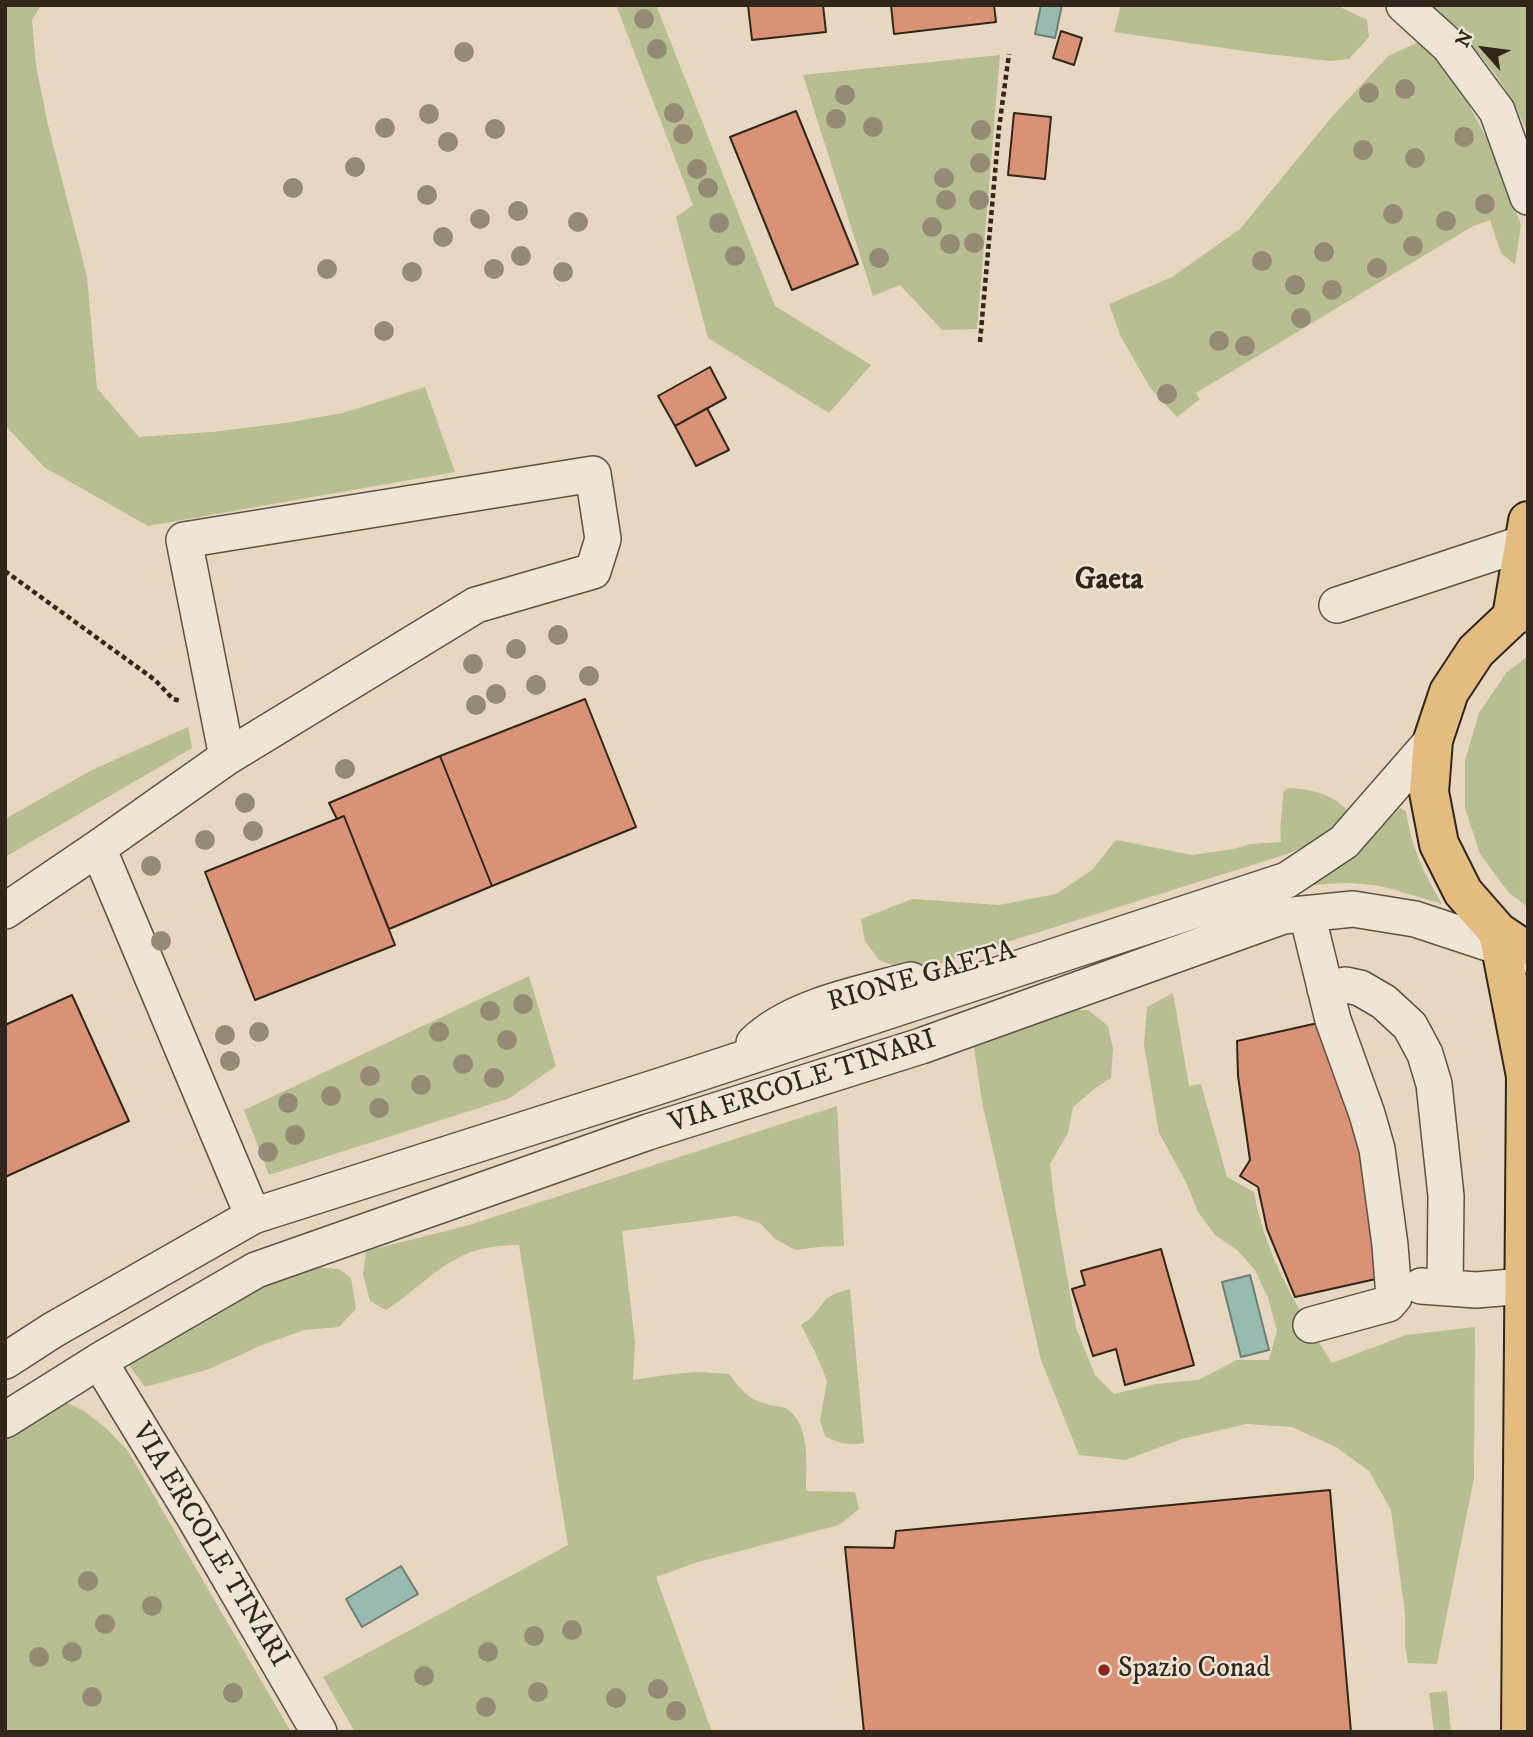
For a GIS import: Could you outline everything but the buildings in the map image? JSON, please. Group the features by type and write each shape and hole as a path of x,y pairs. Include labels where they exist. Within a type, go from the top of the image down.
{"main road":[{"path":"1520,613 1526,532"},
{"name":"VIA ERCOLE TINARI","path":"1514,947 1463,892 1439,844 1429,792 1433,740 1449,692 1476,651 1520,613"},
{"path":"1514,947 1526,1076 1521,1732"}],"street":[{"path":"1404,5 1450,46 1497,111 1528,197"},
{"path":"5,911 227,757 476,605 593,571 603,539 593,474 184,540 227,757"},
{"path":"1337,605 1526,532"},
{"name":"VIA ERCOLE TINARI","path":"8,1351 53,1330 253,1216 1287,880 1343,842 1433,740"},
{"path":"98,848 253,1216"},
{"name":"VIA ERCOLE TINARI","path":"5,1420 99,1361 256,1270 648,1132 921,1046 1283,916 1353,909 1415,919 1514,947"},
{"path":"1307,914 1333,1020 1377,1149 1394,1297 1388,1304 1311,1325"},
{"path":"1325,989 1346,985 1360,988 1384,1002 1410,1026 1425,1054 1434,1084 1446,1196 1445,1288"},
{"path":"1393,1283 1476,1290 1525,1286"},
{"name":"VIA ERCOLE TINARI","path":"99,1361 319,1732"}],"path":[{"path":"980,342 999,128 1009,54"},
{"path":"5,571 155,680 173,699 217,706"}],"green space":[{"path":"5,5 41,5 32,20 36,65 48,125 87,277 97,388 139,437 213,432 343,413 425,387 455,472 148,526 44,467 5,425"},
{"path":"616,5 656,5 775,306 871,365 829,413 708,338 676,217 693,205"},
{"path":"1121,5 1336,5 1367,20 1369,37 1349,59 1330,61 1251,52 1114,32"},
{"path":"1427,5 1528,5 1528,134 1498,78 1473,48"},
{"path":"1421,41 1440,61 1463,94 1487,139 1521,225 1515,265 1501,253 1490,220 1473,226 1196,393 1200,399 1177,417 1151,389 1121,337 1109,304 1172,277 1240,229 1330,119 1388,56"},
{"path":"1000,55 977,329 942,330 900,285 873,296 803,75"},
{"path":"1528,656 1528,907 1509,893 1480,854 1465,808 1465,760 1479,713 1506,673"},
{"path":"188,727 192,748 5,857 5,819 92,770"},
{"path":"1289,788 1323,794 1345,807 1351,814 1333,834 1287,854 912,972 879,960 865,941 861,919 912,899 999,905 1056,894 1092,870 1116,840 1192,855 1250,844 1281,842 1283,792"},
{"path":"1400,808 1406,811 1419,859 1442,904 1376,885 1341,883 1305,886 1369,839"},
{"path":"529,976 556,1066 510,1098 269,1175 244,1110"},
{"path":"1173,993 1189,1086 1201,1084 1227,1177 1254,1192 1266,1238 1284,1281 1332,1363 1406,1335 1475,1327 1474,1478 1437,1664 1408,1663 1405,1613 1391,1510 1369,1471 1336,1447 1292,1427 1247,1424 1182,1439 1125,1460 1079,1455 1041,1360 982,1102 974,1047 1066,1010 1088,1010 1108,1026 1113,1049 1111,1078 1073,1107 1068,1133 1050,1164 1076,1328 1095,1375 1114,1394 1156,1384 1198,1380 1237,1360 1269,1360 1277,1330 1268,1298 1255,1270 1237,1250 1215,1235 1198,1212 1186,1182 1159,1133 1144,1045 1147,1007"},
{"path":"837,1106 844,1246 795,1250 774,1238 760,1223 736,1216 622,1231 635,1342 633,1380 701,1372 729,1374 744,1392 754,1399 785,1408 795,1416 804,1435 806,1447 806,1491 855,1492 859,1509 839,1525 698,1562 656,1577 712,1732 355,1732 323,1677 568,1545 519,1245 492,1247 455,1259 386,1310 370,1301 363,1274 366,1251 466,1226"},
{"path":"312,1267 339,1269 351,1278 356,1309 339,1327 304,1330 209,1369 145,1387 123,1357 262,1283"},
{"path":"850,1289 864,1443 853,1444 825,1436 820,1421 827,1381 801,1325 812,1317 826,1299"},
{"path":"59,1399 84,1411 107,1429 128,1451 291,1732 5,1732 5,1437"},
{"path":"1447,1691 1451,1732 1434,1732 1429,1693"}],"water":[{"path":"1041,5 1062,5 1055,38 1035,34"},
{"path":"1250,1275 1269,1350 1241,1357 1222,1282"},
{"path":"401,1566 418,1594 362,1627 346,1599"}],"place":[{"name":"Spazio Conad","path":"1104,1670"}],"district":[{"name":"Gaeta","path":"1109,582"}]}
